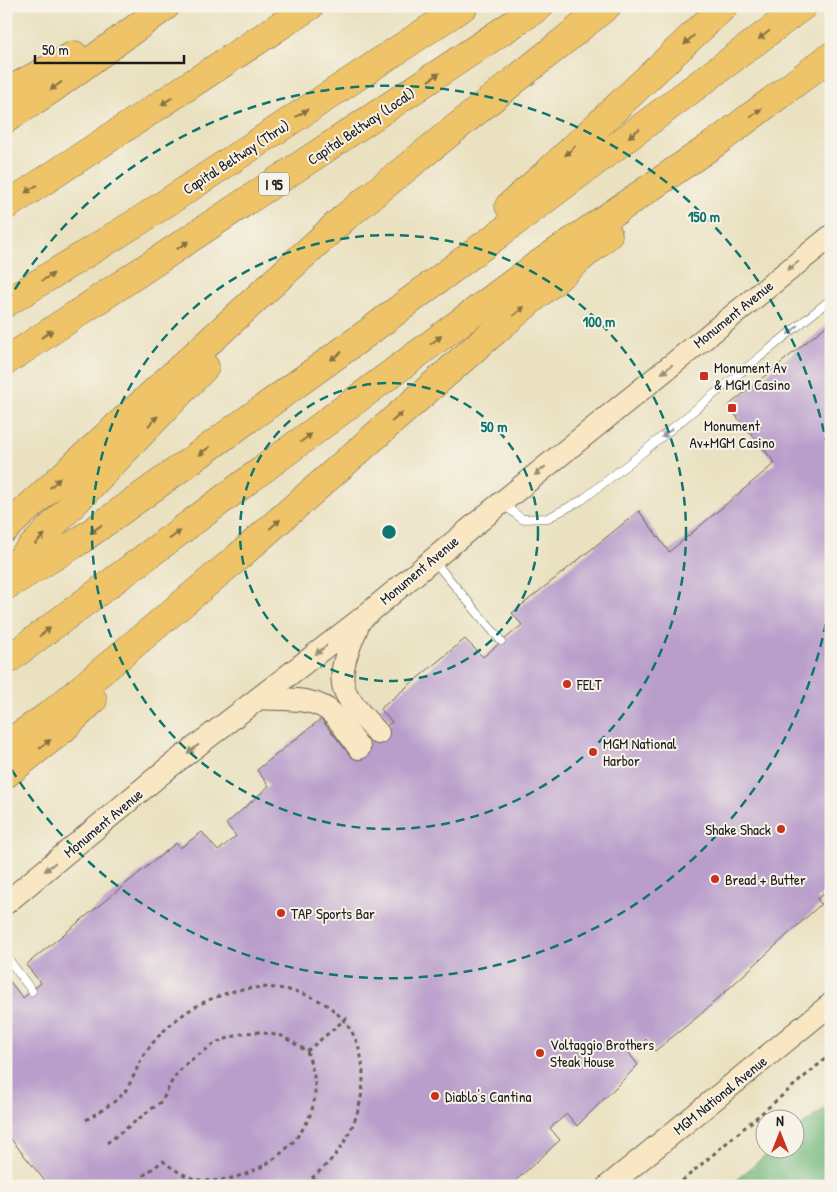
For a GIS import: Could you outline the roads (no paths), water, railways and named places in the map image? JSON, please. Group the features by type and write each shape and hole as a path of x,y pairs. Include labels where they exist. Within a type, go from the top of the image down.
{"highway":[{"path":"6,92 160,6"},
{"path":"6,120 52,90 166,6"},
{"path":"196,82 299,6"},
{"path":"6,206 310,6"},
{"name":"Capital Beltway (Thru)","path":"6,303 139,221 464,6"},
{"name":"Capital Beltway (Local)","path":"6,360 540,6"},
{"path":"6,528 344,218 607,6"},
{"path":"359,339 548,172 724,6"},
{"path":"6,586 78,542 359,339 803,6"},
{"path":"6,661 533,268 717,142 831,56"},
{"path":"6,574 204,369 476,110"},
{"path":"6,745 52,713 238,557 475,348 717,142"},
{"path":"6,774 62,730 132,664 238,557"}],"main road":[{"name":"Monument Avenue","path":"6,903 168,768 360,620 432,559 831,236"},
{"path":"360,620 343,668 344,685 347,696 378,733"},
{"path":"259,698 306,701 322,706 333,714 359,748"},
{"name":"MGM National Avenue","path":"612,1184 831,1004"}],"lane":[{"path":"501,503 522,519 548,518 582,500 831,299"},
{"path":"432,559 501,642"},
{"path":"6,956 32,991"}],"place":[{"name":"Monument Av & MGM Casino","path":"704,376"},
{"name":"Monument Av+MGM Casino","path":"732,408"},
{"name":"FELT","path":"567,684"},
{"name":"MGM National Harbor","path":"593,752"},
{"name":"Shake Shack","path":"781,829"},
{"name":"Bread + Butter","path":"715,879"},
{"name":"TAP Sports Bar","path":"281,913"},
{"name":"Voltaggio Brothers Steak House","path":"540,1053"},
{"name":"Diablo's Cantina","path":"435,1096"}]}
